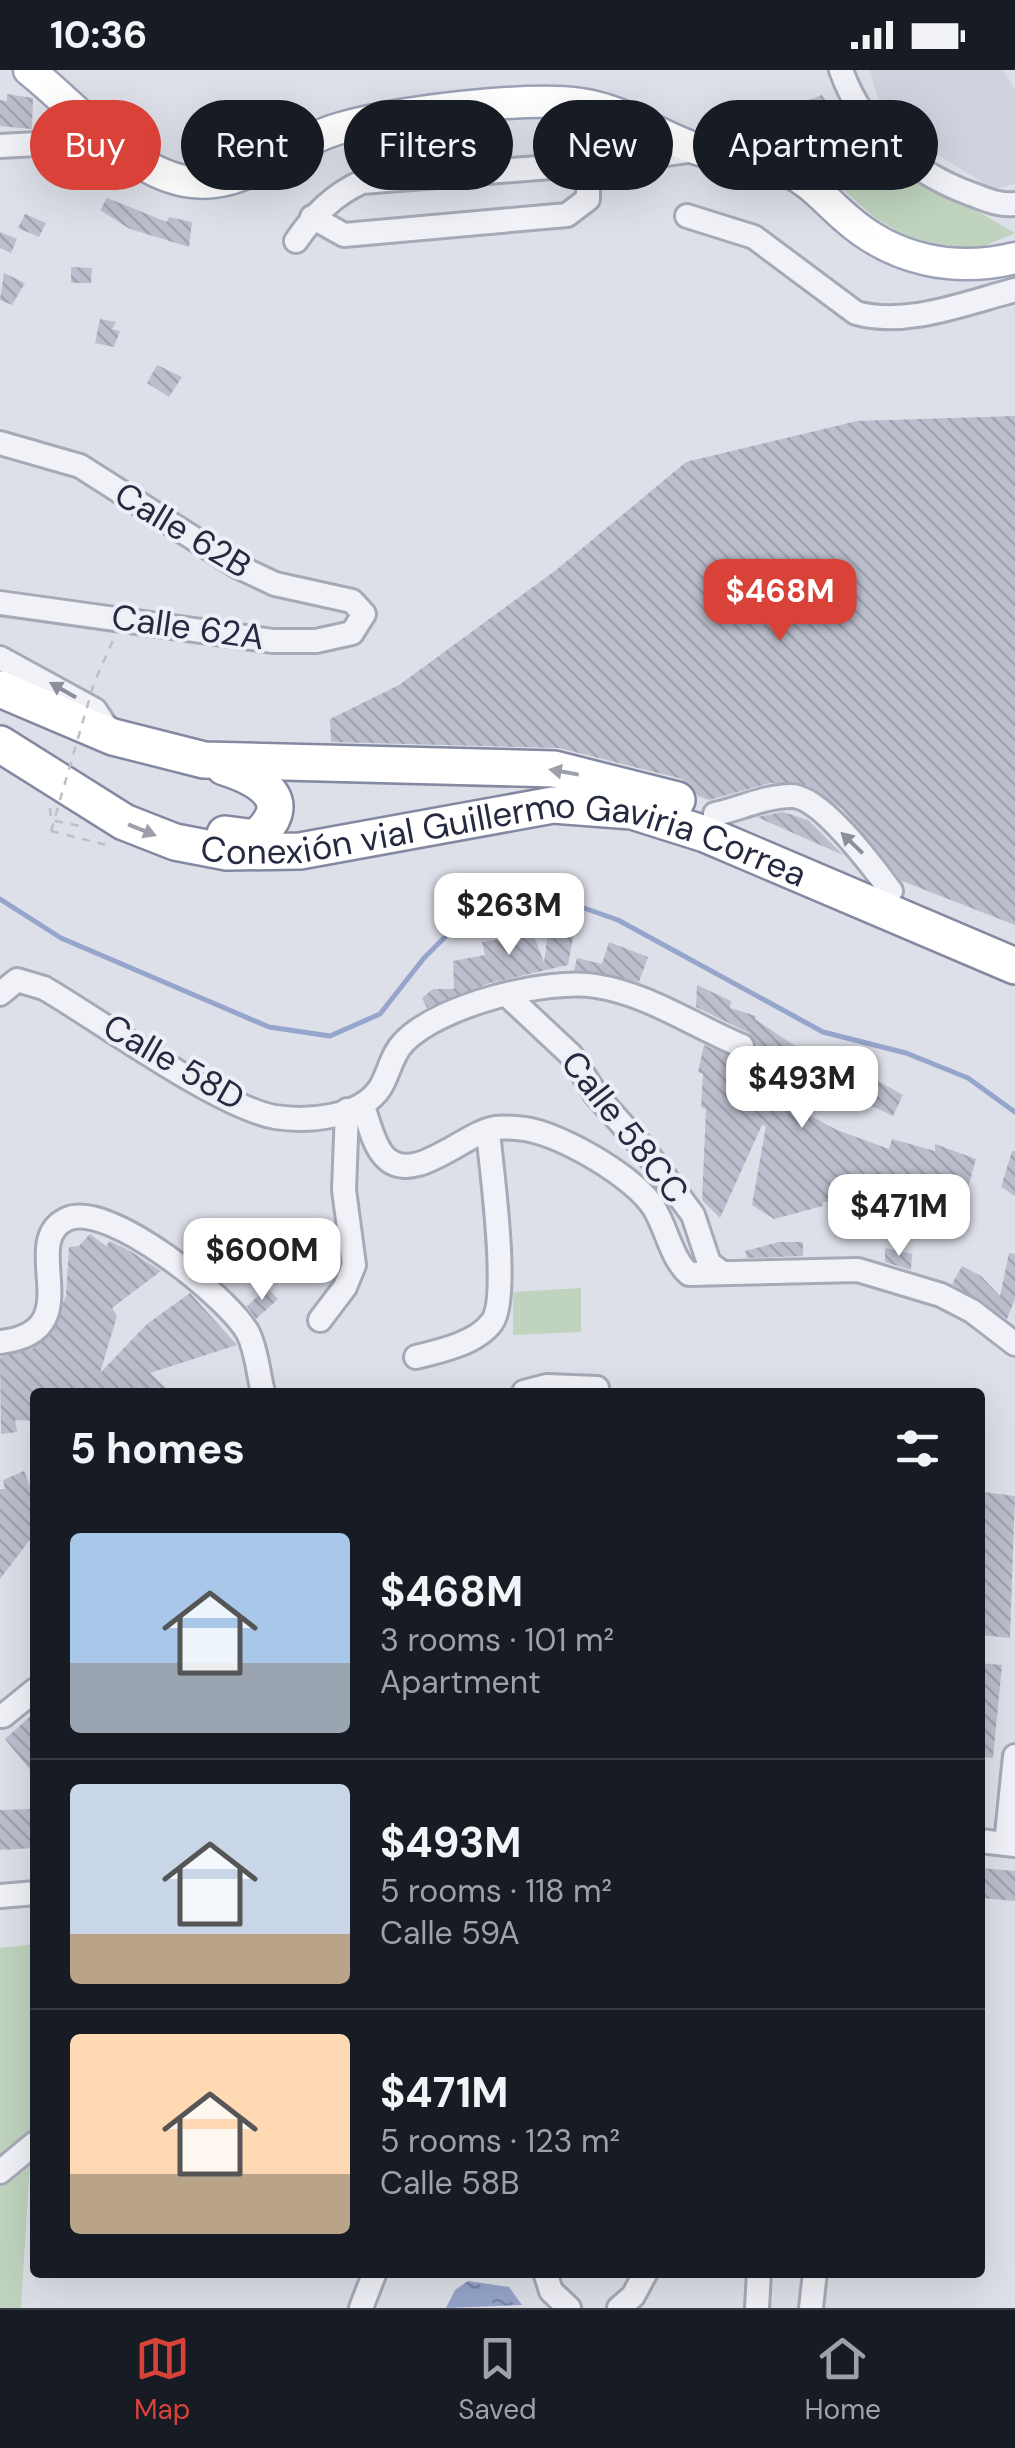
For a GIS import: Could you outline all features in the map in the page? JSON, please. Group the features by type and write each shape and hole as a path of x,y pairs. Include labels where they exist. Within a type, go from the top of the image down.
{"highway":[{"name":"Conexión vial Guillermo Gaviria Correa","path":"2,663 113,737 204,760 554,769 619,782 714,814 1015,940"},
{"name":"Conexión vial Guillermo Gaviria Correa","path":"0,744 103,811 183,844 226,852 300,852 553,804 632,811 706,834 1015,966"},
{"path":"183,844 215,833 254,838 268,827 274,813 273,797 266,786 204,760"}],"main road":[{"path":"28,70 63,100"},
{"path":"161,172 220,182 239,178 299,145 348,126 545,101 610,110 693,147"},
{"path":"812,190 862,232 905,256 964,264 1015,258"}],"street":[{"path":"841,70 851,99 880,138 1015,225"},
{"path":"0,146 30,144"},
{"path":"296,241 312,217 342,190 362,182 533,168"},
{"path":"954,188 1004,206 1015,204"},
{"path":"312,217 344,235 567,215 588,199 588,190"},
{"path":"687,216 754,237 856,313 875,318 898,319 1015,290"},
{"name":"Calle 62B","path":"0,444 80,466 237,566 275,584 352,601 364,614"},
{"path":"0,628 2,608"},
{"name":"Calle 62A","path":"2,608 274,640 316,641 352,633 364,614"},
{"path":"714,814 791,796 807,800 863,853 891,891"},
{"name":"Calle 58D","path":"4,989 26,980 44,988 207,1087 274,1116 315,1118 355,1109"},
{"path":"320,1320 345,1288 354,1265 344,1190 355,1109 380,1087 402,1043 428,1022 553,983 596,986 635,996 742,1046"},
{"name":"Calle 58CC","path":"508,996 570,1055 596,1095 644,1150 692,1215 709,1263 721,1272"},
{"path":"355,1109 381,1154 400,1166 417,1164 488,1131 527,1129 596,1160 651,1203 680,1266 698,1276 721,1272 858,1270 941,1295 972,1311 1015,1344"},
{"path":"416,1357 482,1333 496,1318 500,1271 488,1131"},
{"path":"0,1342 26,1336 46,1317 52,1292 48,1252 52,1233 67,1219 86,1216 110,1223 150,1244 231,1312 248,1334 262,1388"},
{"path":"539,1388 597,1388"},
{"path":"2,1716 30,1694"},
{"path":"985,1842 1010,1844 1015,1756"},
{"path":"0,1896 30,1893"},
{"path":"0,2172 30,2147"},
{"path":"362,2308 373,2278"},
{"path":"548,2278 551,2291 570,2308"},
{"path":"619,2308 634,2296 643,2278"},
{"path":"757,2308 759,2278"},
{"path":"811,2308 814,2278"}],"path":[{"path":"114,638 94,683 51,831 106,846 117,842"},
{"path":"44,803 52,810 52,820 90,828"}],"shaded area":[{"path":"870,70 1003,70 1015,90 1015,184 993,189 938,155 938,100 878,99"}],"green space":[{"path":"938,188 1015,233 975,250 911,239 875,218 844,190"},
{"path":"581,1288 581,1332 513,1335 513,1292"},
{"path":"30,1945 30,2162 21,2308 0,2308 0,1948"}],"water":[{"path":"468,2281 509,2287 522,2305 446,2308 455,2290"}],"building":[{"path":"7,94 33,98 30,129 0,126 0,100 7,101"},
{"path":"107,198 167,222 169,217 192,222 189,247 130,229 100,210"},
{"path":"25,214 46,223 39,237 18,228"},
{"path":"0,232 17,239 11,253 0,248"},
{"path":"71,267 92,268 91,283 71,283"},
{"path":"4,273 25,283 12,305 0,300"},
{"path":"100,319 116,322 112,329 120,331 114,347 95,343"},
{"path":"157,365 182,377 169,397 147,383"},
{"path":"1015,416 1015,925 902,881 842,809 807,785 770,783 709,800 698,796 682,779 559,748 331,742 330,719 399,685 556,570 686,462 857,421"},
{"path":"783,812 808,820 843,855 757,817"},
{"path":"550,916 576,921 568,965 490,983 427,1008 422,998 433,989 454,989 453,961 485,955 482,942 502,939 499,927 528,919 544,963"},
{"path":"609,942 648,957 639,982 574,970 577,958 602,964"},
{"path":"697,985 731,1001 730,1008 756,1016 755,1019 810,1056 876,1087 878,1081 903,1095 893,1116 861,1101 858,1105 828,1086 821,1096 748,1067 734,1106 817,1103 809,1115 889,1149 892,1139 935,1151 935,1144 976,1159 965,1199 923,1180 917,1192 890,1181 886,1195 838,1184 838,1202 823,1202 823,1206 774,1219 752,1205 766,1126 762,1125 720,1218 702,1200 706,1109 701,1107 703,1074 698,1072 704,1045 743,1061 752,1057 757,1045 749,1033 696,1007"},
{"path":"1015,1151 1015,1196 1001,1187"},
{"path":"90,1234 106,1246 110,1241 130,1251 161,1271 112,1308 117,1316 100,1373 147,1324 190,1293 237,1345 150,1373 166,1388 30,1388 30,1421 15,1420 17,1432 1,1434 0,1357 32,1349 53,1332 66,1295 69,1247 79,1246"},
{"path":"779,1242 803,1242 803,1256 747,1258 745,1251"},
{"path":"885,1248 912,1254 911,1270 885,1262"},
{"path":"1009,1253 1015,1254 1015,1299 1007,1319 952,1284 962,1266 981,1276 1000,1296"},
{"path":"267,1288 278,1299 256,1319 247,1306"},
{"path":"24,1471 30,1486 30,1540 0,1579 0,1489 5,1489 3,1480"},
{"path":"985,1492 1015,1496 1010,1638 985,1636"},
{"path":"985,1663 1002,1665 993,1758 985,1757"},
{"path":"30,1716 30,1770 5,1739"},
{"path":"30,1809 30,1848 0,1850 0,1810"},
{"path":"985,1868 1015,1871 1015,1901 985,1898"}],"waterway":[{"path":"0,899 61,938 269,1027 330,1036 380,1014 424,958 475,907 530,889 618,920 823,1032 906,1053 968,1078 1015,1112"}]}
